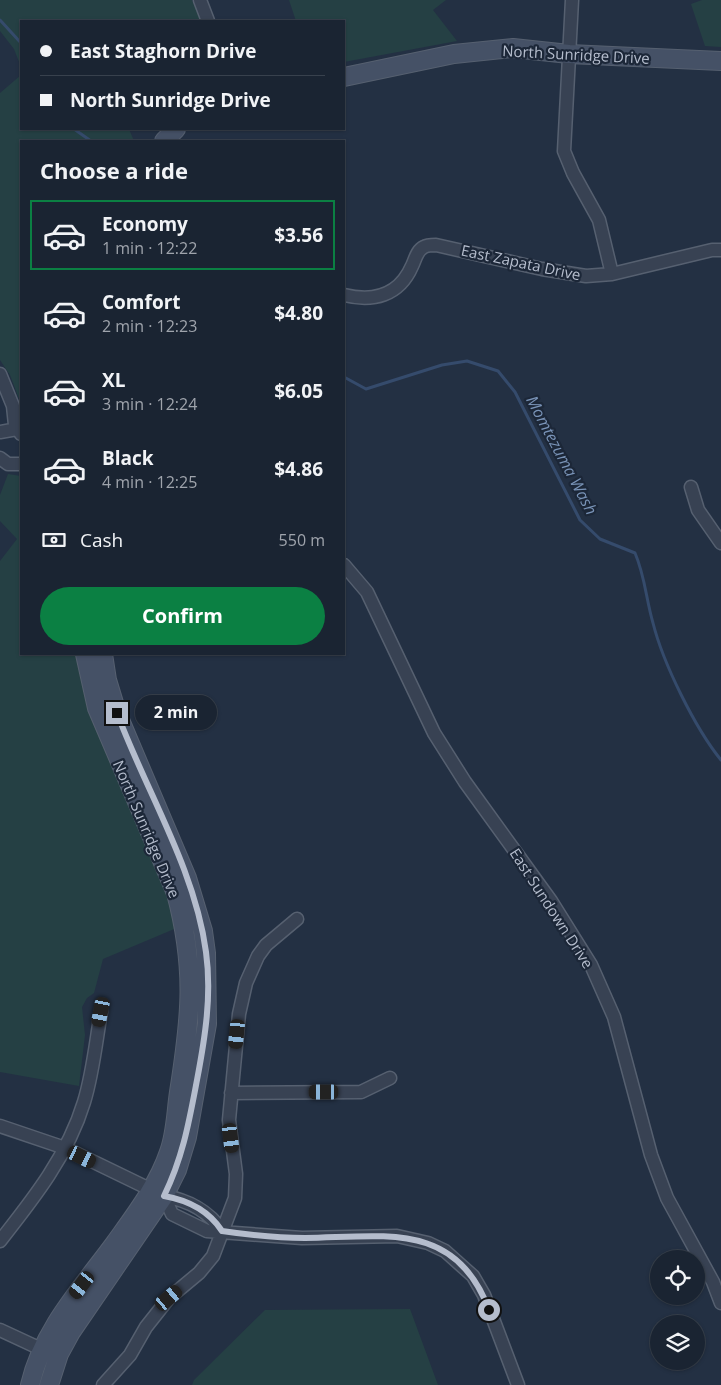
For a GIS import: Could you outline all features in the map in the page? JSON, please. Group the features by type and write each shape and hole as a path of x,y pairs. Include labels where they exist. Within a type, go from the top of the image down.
{"street":[{"path":"200,0 208,20"},
{"path":"572,0 564,151 573,173 599,220 612,274"},
{"name":"North Sunridge Drive","path":"345,77 483,50 512,48 570,54 721,61"},
{"path":"165,140 175,130"},
{"name":"East Zapata Drive","path":"345,295 372,299 387,294 402,283 410,271 418,252 423,247 436,245 578,276 612,274 703,252 721,250"},
{"path":"0,374 19,431 0,434 0,440"},
{"path":"0,458 8,464 20,464"},
{"path":"691,486 698,510 721,543"},
{"name":"East Sundown Drive","path":"345,565 367,592 434,734 465,782 562,917 591,965 614,1017 651,1155 667,1198 705,1267 721,1303"},
{"name":"North Sunridge Drive","path":"49,1385 60,1354 71,1332 157,1193 170,1151 174,1128 189,1026 191,988 190,961 185,925 176,893 97,708 85,655"},
{"name":"North Sunridge Drive","path":"30,1385 41,1350 67,1306 114,1245 177,1170 187,1137 207,1024 206,954 202,931 187,878 124,731 107,680 103,655"},
{"path":"103,1385 130,1356 146,1327 169,1298 199,1273 213,1256 235,1198 236,1187 229,1120 239,1014 246,983 258,956 266,945 297,919"},
{"path":"0,1241 40,1189 65,1148 84,1101 101,1012"},
{"path":"231,1093 361,1092 390,1078"},
{"path":"0,1126 65,1148 157,1193 178,1198 213,1218 222,1231"},
{"path":"157,1193 172,1214 207,1231 302,1238 397,1236 428,1243 445,1251 473,1276 484,1295 518,1385"},
{"path":"187,1222 196,1208"},
{"path":"0,1330 41,1350"}],"green space":[{"path":"0,0 192,0 201,20 20,20 20,64 14,49 0,31"},
{"path":"289,0 446,0 433,10 457,41 345,62 345,20 296,20"},
{"path":"702,0 721,0 721,47 705,46 691,4"},
{"path":"20,76 20,130 129,130 134,140 20,140 20,401 10,375 0,360 0,93"},
{"path":"8,474 20,476 20,655 80,655 167,884 179,927 103,959 94,993 87,998 82,1007 85,1035 79,1086 0,1072 0,561 17,539 0,521 0,495"},
{"path":"410,1309 438,1385 192,1385 194,1380 265,1310"}],"waterway":[{"name":"Momtezuma Wash","path":"0,20 20,42"},
{"name":"Momtezuma Wash","path":"75,130 90,140"},
{"name":"Momtezuma Wash","path":"345,378 366,389 442,365 467,361 498,371 515,392 580,520 600,539 635,553 664,657 691,713 721,760"}],"route":[{"path":"117,713 187,878 202,931 206,954 207,1024 187,1137 177,1170 164,1196 178,1198 206,1213 213,1218 222,1231 302,1238 397,1236 428,1243 445,1251 460,1262 473,1276 484,1295 489,1310"}]}
